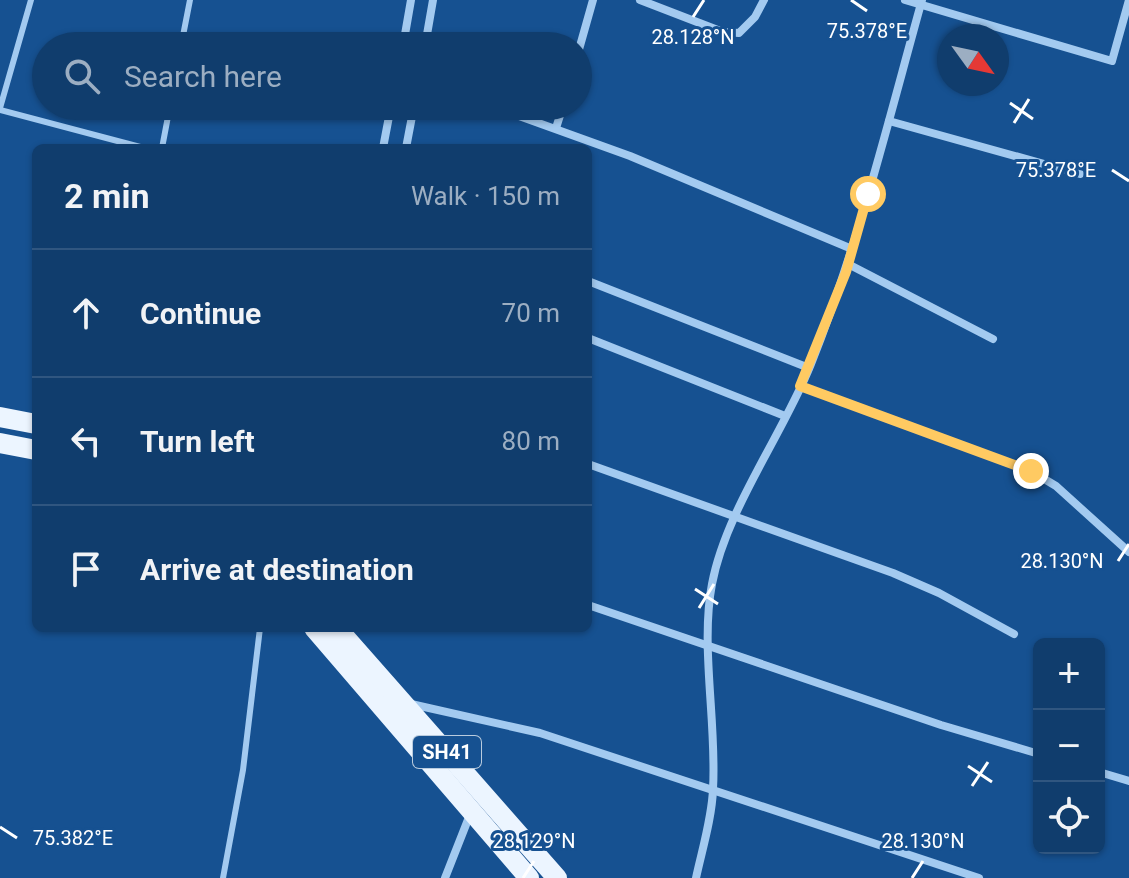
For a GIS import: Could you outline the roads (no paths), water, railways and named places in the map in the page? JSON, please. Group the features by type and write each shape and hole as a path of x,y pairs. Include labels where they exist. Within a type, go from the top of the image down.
{"main road":[{"path":"0,417 32,423"},
{"path":"0,443 32,449"},
{"name":"SH41","path":"317,632 529,878"},
{"name":"SH41","path":"340,632 557,878"}],"street":[{"path":"405,32 411,0"},
{"path":"427,32 433,0"},
{"path":"584,32 593,0"},
{"path":"640,0 723,32 739,33 755,17 764,0"},
{"path":"905,0 922,2 1112,61 1129,0"},
{"path":"696,878 713,792 712,584 736,519 809,368 848,264 922,2"},
{"path":"384,144 388,120"},
{"path":"407,144 411,120"},
{"path":"532,120 852,249"},
{"path":"556,128 559,120"},
{"path":"889,121 1080,174"},
{"path":"848,264 993,339"},
{"path":"592,283 809,368"},
{"path":"592,340 785,416"},
{"path":"800,386 1031,471 1056,486 1129,552"},
{"path":"592,465 893,573 939,593 1014,634"},
{"path":"592,606 1033,752"},
{"path":"402,703 540,733 979,878"},
{"path":"1105,774 1129,781"},
{"path":"445,878 471,811"}],"lane":[{"path":"31,0 0,109 32,118"},
{"path":"184,32 190,0"},
{"path":"41,120 129,144"},
{"path":"163,144 167,120"},
{"path":"223,878 243,770 260,632"}]}
